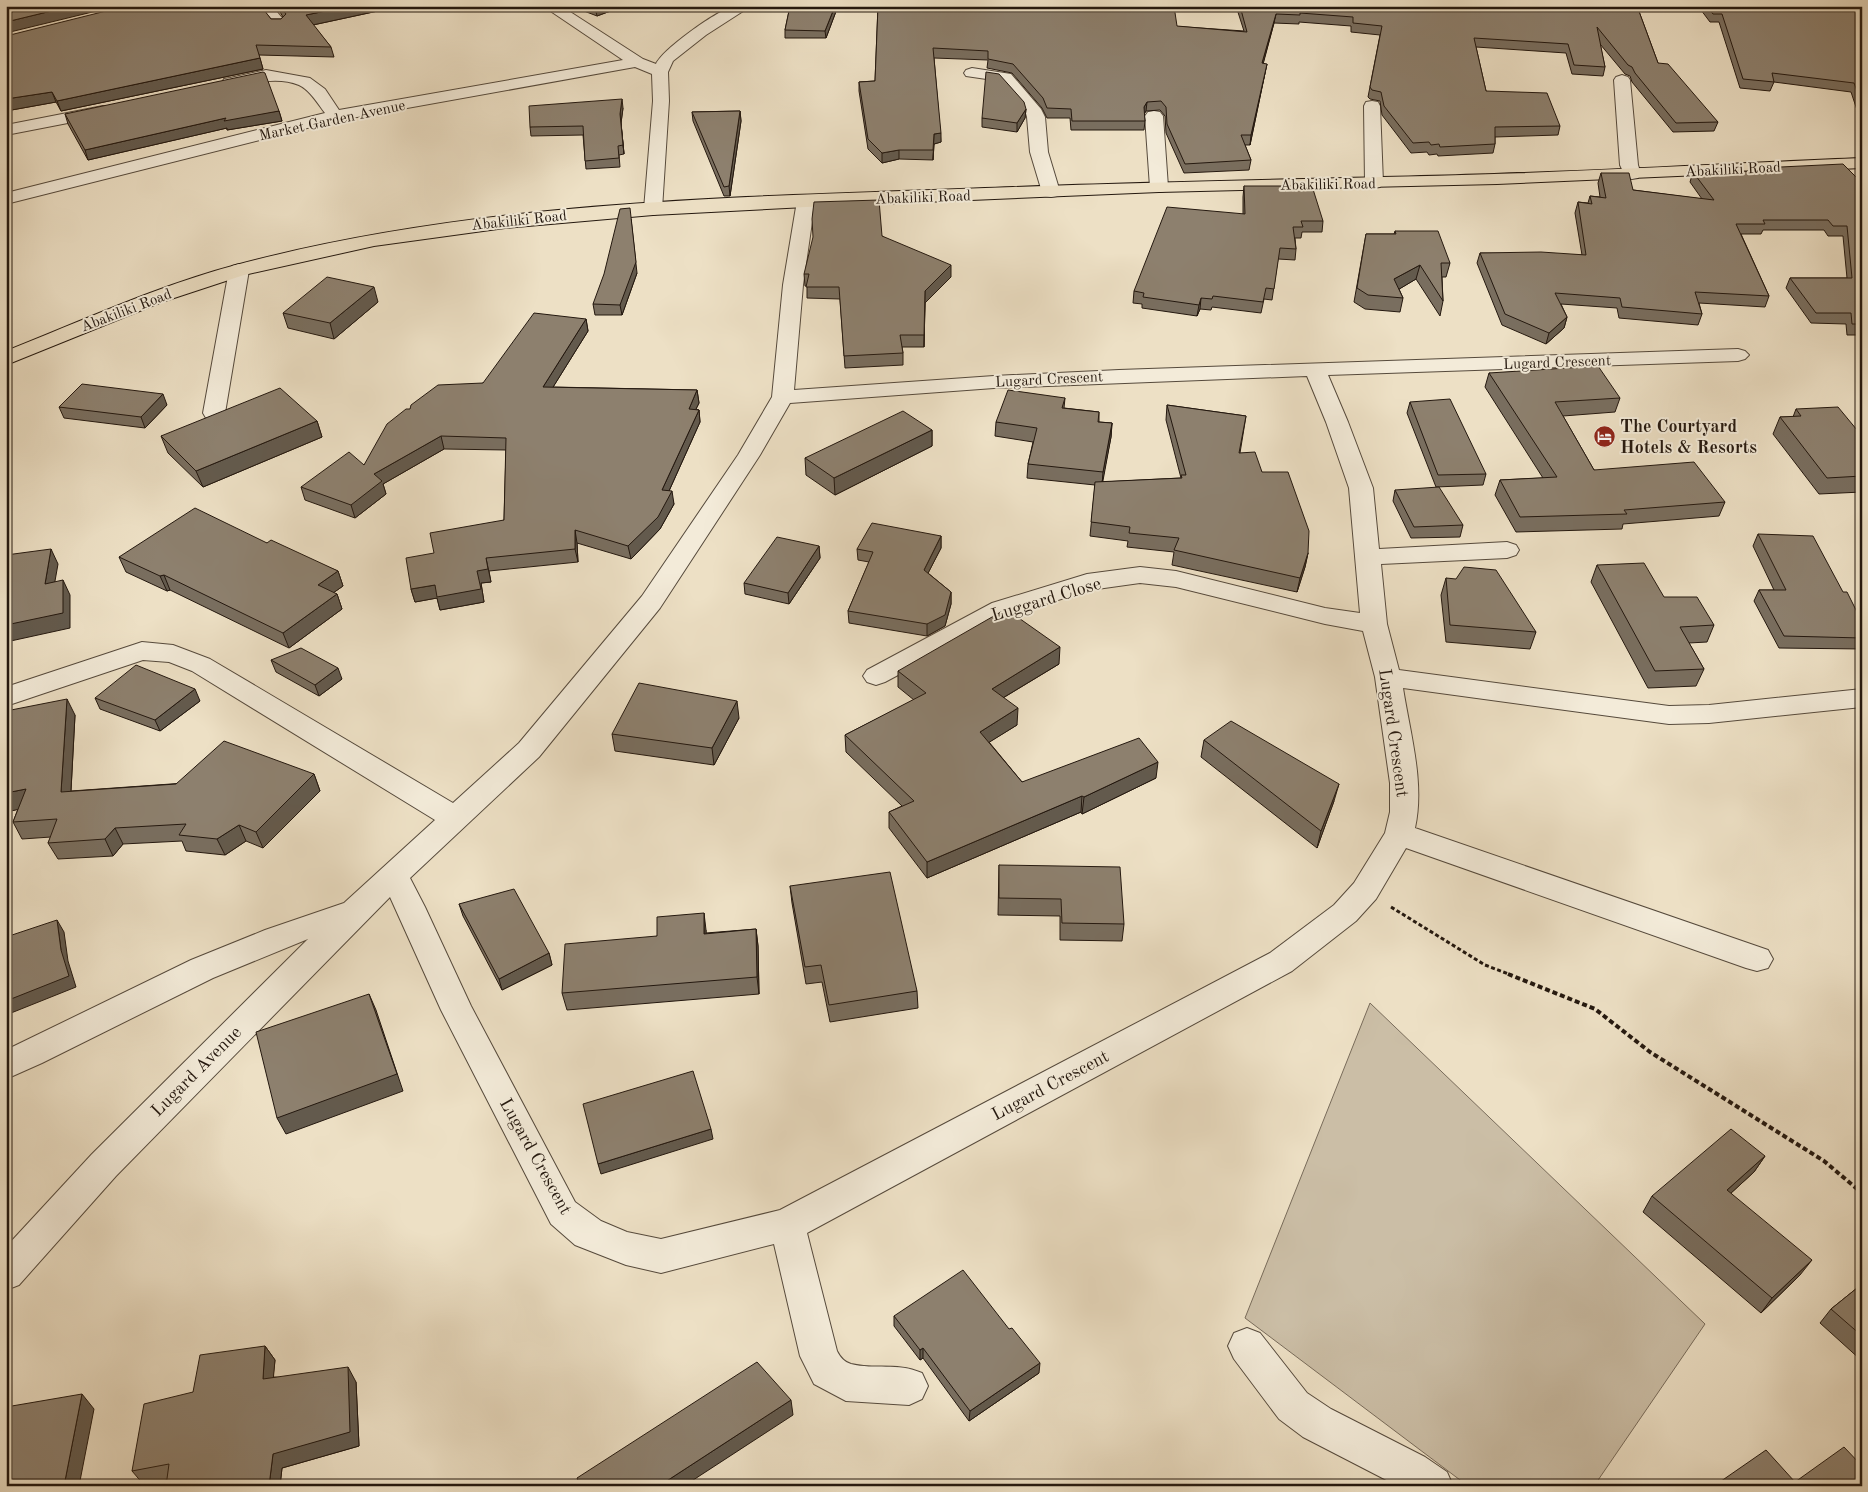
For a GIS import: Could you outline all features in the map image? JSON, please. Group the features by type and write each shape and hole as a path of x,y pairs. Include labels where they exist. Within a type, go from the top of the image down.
{"main road":[{"name":"Abakiliki Road","path":"6,359 146,301 239,270 321,250 428,231 579,214 806,201 1159,187 1374,183 1632,174 1862,163"}],"street":[{"path":"277,6 270,12 280,24"},
{"path":"550,6 637,62 660,72"},
{"path":"653,209 661,102 660,72 666,59 678,48 700,32 744,6"},
{"name":"Market Garden Avenue","path":"6,199 335,116 637,62"},
{"path":"972,73 1005,77 1032,109 1036,117 1039,152 1050,192"},
{"path":"219,86 266,75 304,80 320,94 335,116"},
{"path":"1622,80 1629,165 1632,174"},
{"path":"1372,106 1374,183"},
{"path":"6,130 114,108"},
{"path":"1154,116 1159,187"},
{"path":"783,397 793,285 806,201"},
{"path":"214,413 239,270"},
{"name":"Lugard Crescent","path":"783,397 1004,381 1738,355"},
{"name":"Lugard Crescent","path":"393,875 410,907 457,1010 563,1213 588,1233 626,1248 661,1256 788,1225 1281,962 1345,913 1366,891 1399,834 1404,812 1404,783 1388,677 1374,624 1362,488 1338,422 1315,370"},
{"name":"Lugard Avenue","path":"6,1273 104,1165 355,911 529,750 651,602 749,455 783,397"},
{"path":"1368,557 1507,550"},
{"name":"Luggard Close","path":"876,676 1001,609 1087,582 1140,575 1176,579 1325,616 1374,624"},
{"path":"6,697 142,652 173,654 201,665 455,818"},
{"path":"1388,677 1669,715 1709,714 1862,698"},
{"path":"1399,834 1757,959"},
{"path":"6,1065 65,1039 200,970 277,937 355,911"},
{"path":"788,1225 819,1356 826,1371 846,1382 909,1386"},
{"path":"1247,1346 1294,1406 1317,1423 1411,1471 1433,1486"}],"path":[{"path":"1366,891 1485,965 1595,1009 1650,1052 1824,1161 1862,1194"}],"shaded area":[{"path":"1370,1003 1705,1324 1594,1486 1468,1486 1245,1318"}],"building":[{"path":"6,6 72,6 6,22"},
{"path":"126,6 261,6 271,19 281,19 286,14 280,6 350,6 306,15 331,47 256,45 260,58 57,101 52,92 6,99 6,36"},
{"path":"790,6 835,6 825,31 785,30"},
{"path":"878,6 1174,6 1177,26 1247,32 1240,6 1637,6 1658,63 1668,64 1718,122 1676,123 1632,67 1628,65 1597,27 1605,67 1574,65 1568,44 1474,38 1486,91 1547,93 1560,126 1495,127 1495,144 1440,147 1439,144 1431,145 1429,142 1413,143 1384,106 1381,92 1372,90 1370,87 1382,26 1353,23 1353,17 1300,13 1300,15 1276,14 1262,63 1267,64 1251,135 1241,135 1251,160 1185,164 1167,124 1166,107 1161,101 1147,102 1144,107 1145,121 1072,121 1071,109 1047,108 1043,98 1013,64 988,59 988,51 933,48 941,133 934,134 933,150 899,150 882,153 868,139 859,82 875,81"},
{"path":"1707,6 1862,6 1862,104 1854,83 1772,73 1774,82 1743,79 1722,14 1713,14"},
{"path":"263,72 279,111 224,121 226,118 85,150 65,114"},
{"path":"986,72 999,74 1024,102 1026,109 1017,123 982,118"},
{"path":"622,99 620,114 623,145 618,146 619,158 585,161 583,126 530,127 529,106"},
{"path":"740,111 729,186 724,187 692,112"},
{"path":"1843,164 1859,180 1862,180 1862,324 1852,324 1851,313 1816,313 1790,278 1852,278 1847,226 1833,226 1828,220 1763,220 1765,224 1736,224 1769,296 1695,292 1702,314 1622,307 1620,298 1555,293 1567,317 1549,333 1505,314 1480,253 1541,252 1586,255 1578,202 1592,204 1590,196 1606,198 1601,173 1629,173 1633,190 1714,200 1693,172 1764,171 1760,168"},
{"path":"1244,186 1312,186 1323,221 1301,221 1303,227 1293,227 1296,249 1280,248 1274,289 1266,288 1263,302 1213,296 1212,299 1201,298 1199,305 1143,297 1144,293 1134,291 1167,207 1245,214"},
{"path":"879,200 882,236 951,265 925,291 924,335 900,335 903,353 844,356 839,287 806,287 809,274 804,274 813,237 812,219 814,202"},
{"path":"630,208 636,262 620,305 593,304 604,274 620,209"},
{"path":"1395,231 1438,231 1450,263 1441,263 1443,301 1420,265 1394,279 1403,298 1368,295 1357,288 1366,234 1396,234"},
{"path":"327,277 374,287 330,323 283,313"},
{"path":"534,313 586,319 543,387 697,390 689,409 699,410 662,490 672,491 658,517 628,546 575,530 575,549 486,558 488,569 477,571 481,589 437,597 435,585 411,589 406,558 434,553 430,533 504,520 506,438 441,436 374,474 382,481 351,505 301,487 349,452 364,465 387,424 406,409 410,409 411,405 438,385 483,383"},
{"path":"1598,366 1620,398 1555,402 1594,470 1694,462 1725,502 1624,510 1627,514 1520,517 1500,480 1557,477 1489,373"},
{"path":"82,384 163,394 141,417 59,407"},
{"path":"280,388 317,421 196,471 161,436"},
{"path":"1008,390 1065,398 1062,408 1099,412 1098,422 1112,423 1103,472 1028,464 1037,428 996,422"},
{"path":"1450,399 1486,474 1438,475 1410,402"},
{"path":"1167,405 1246,416 1239,453 1255,452 1262,472 1288,472 1309,531 1308,553 1300,578 1174,550 1179,538 1129,533 1130,527 1091,522 1095,482 1182,478 1181,475 1186,475"},
{"path":"1838,407 1862,436 1862,476 1827,478 1780,417 1801,416 1796,409"},
{"path":"903,411 932,430 834,478 805,458"},
{"path":"1439,487 1463,525 1414,527 1395,490"},
{"path":"195,508 267,543 271,540 338,571 318,585 337,594 283,633 164,575 160,576 119,557"},
{"path":"872,523 941,536 924,570 951,592 945,615 927,624 848,611 873,552 857,549"},
{"path":"1758,534 1813,536 1843,592 1847,592 1862,622 1862,638 1784,636 1759,590 1786,590"},
{"path":"777,537 819,546 788,593 744,583"},
{"path":"51,549 45,584 63,580 63,613 6,625 6,555"},
{"path":"1644,563 1664,597 1697,597 1714,625 1680,627 1704,669 1655,671 1597,565"},
{"path":"1464,567 1496,570 1536,632 1450,625 1446,578 1456,579"},
{"path":"1006,609 1060,647 992,689 1018,708 980,732 1022,782 1139,738 1158,762 1084,797 1082,796 927,862 889,812 914,801 845,735 926,693 898,671"},
{"path":"301,648 338,668 315,685 271,660"},
{"path":"136,665 195,689 155,720 95,698"},
{"path":"639,683 737,701 712,748 612,734"},
{"path":"67,699 61,792 176,784 224,741 314,774 256,832 239,825 217,839 179,835 186,824 115,828 105,839 48,843 57,819 13,822 26,789 6,793 6,711"},
{"path":"1231,721 1339,784 1321,831 1204,740"},
{"path":"999,865 1120,867 1124,924 1062,923 1061,899 999,898"},
{"path":"890,872 917,991 829,1005 821,965 805,967 790,886"},
{"path":"514,889 549,953 499,979 459,904"},
{"path":"704,913 704,934 756,929 757,977 562,993 565,944 657,936 657,917"},
{"path":"57,920 61,950 69,976 6,1001 6,937"},
{"path":"369,994 397,1074 277,1118 256,1032"},
{"path":"693,1071 711,1129 598,1164 583,1104"},
{"path":"1731,1129 1765,1156 1727,1190 1812,1260 1772,1298 1652,1196"},
{"path":"963,1270 1009,1329 1012,1328 1040,1363 970,1411 923,1348 920,1350 894,1316"},
{"path":"1862,1284 1862,1336 1831,1309"},
{"path":"265,1346 263,1379 348,1367 350,1432 273,1454 269,1486 166,1486 169,1464 132,1471 144,1404 193,1392 200,1355"},
{"path":"757,1362 791,1400 659,1486 580,1486 577,1478"},
{"path":"82,1394 64,1486 6,1486 6,1407"},
{"path":"1844,1447 1862,1466 1862,1486 1714,1486 1766,1450 1795,1482"}],"place":[{"name":"The Courtyard Hotels & Resorts","path":"1604,436"}]}
